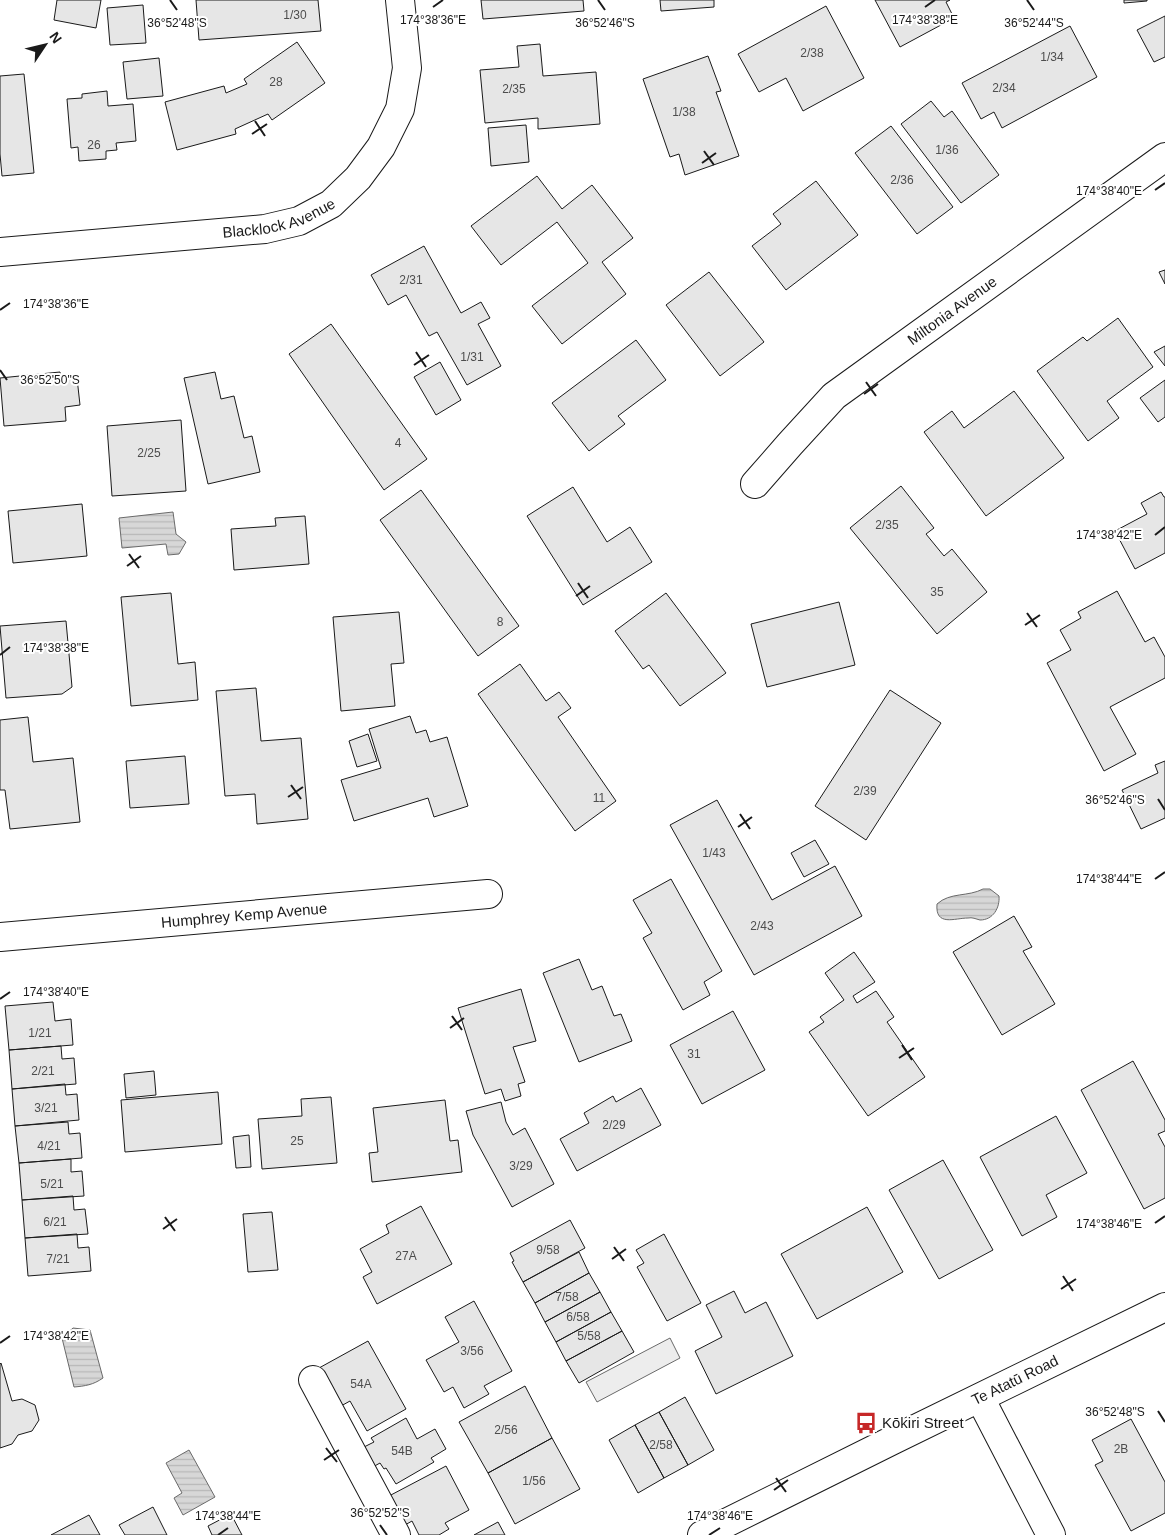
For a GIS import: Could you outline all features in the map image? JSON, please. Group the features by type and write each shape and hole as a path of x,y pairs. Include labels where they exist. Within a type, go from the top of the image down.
{"street":[{"name":"Blacklock Avenue","path":"0,252 265,229 299,221 331,204 358,178 381,147 400,109 407,68 400,0"},
{"name":"Miltonia Avenue","path":"755,484 834,396 1165,157"},
{"name":"Humphrey Kemp Avenue","path":"0,937 488,894"},
{"name":"Te Atatū Road","path":"702,1535 1165,1307"},
{"path":"313,1380 396,1535"},
{"path":"980,1398 1051,1535"}],"shaded area":[{"path":"173,512 176,534 186,542 179,554 168,555 166,544 122,548 119,518"},
{"path":"983,889 990,889 999,896 997,909 989,918 980,920 971,918 947,920 939,916 937,904 942,900"},
{"path":"73,1328 90,1330 103,1378 89,1385 74,1387 62,1338"},
{"path":"670,1338 680,1358 597,1402 586,1382"},
{"path":"189,1450 215,1497 183,1515 174,1498 182,1493 166,1463"}],"building":[{"path":"57,0 101,0 96,28 54,20"},
{"path":"196,0 318,0 321,31 199,40"},
{"path":"481,0 583,0 584,11 483,19"},
{"path":"660,0 714,0 714,7 661,11"},
{"path":"875,0 950,0 946,2 954,18 900,47"},
{"path":"1124,0 1147,0 1147,1 1124,3"},
{"path":"143,5 146,43 110,45 107,8"},
{"path":"826,6 864,78 803,111 786,78 759,92 738,54"},
{"path":"1165,16 1165,57 1154,62 1137,30"},
{"path":"1070,26 1097,77 1002,128 994,112 981,119 962,83"},
{"path":"297,42 325,83 272,120 268,114 235,129 236,134 177,150 165,102 224,86 226,93 247,84 244,79"},
{"path":"540,44 543,76 596,72 600,124 538,129 538,118 485,123 480,70 519,67 517,46"},
{"path":"708,56 721,91 716,92 739,156 685,175 679,154 670,157 643,79"},
{"path":"159,58 163,96 127,99 123,62"},
{"path":"24,74 34,173 2,176 0,154 0,76"},
{"path":"107,91 108,106 133,104 136,141 116,143 117,150 106,151 106,159 79,161 78,147 71,148 67,99 82,98 82,94"},
{"path":"931,101 944,117 952,111 999,175 961,203 901,124"},
{"path":"526,125 529,162 491,166 488,128"},
{"path":"891,126 953,207 917,234 855,153"},
{"path":"537,176 562,209 592,185 633,238 602,262 626,294 562,344 532,306 588,263 557,222 501,265 471,226"},
{"path":"816,181 858,235 786,290 752,246 781,224 773,214"},
{"path":"424,246 461,313 481,302 490,318 478,324 501,366 467,385 437,332 429,336 406,295 388,305 371,275"},
{"path":"1165,270 1165,284 1159,272"},
{"path":"709,272 764,342 720,376 666,305"},
{"path":"1118,318 1153,367 1107,401 1119,418 1088,441 1037,371 1083,337 1087,341"},
{"path":"331,324 427,459 384,490 289,354"},
{"path":"636,340 666,380 618,416 625,424 589,451 552,403"},
{"path":"1165,346 1165,366 1154,352"},
{"path":"440,362 461,400 436,415 414,377"},
{"path":"60,372 61,379 77,378 80,405 65,407 66,421 4,426 0,378"},
{"path":"215,372 221,399 234,396 244,438 252,436 260,472 208,484 184,378"},
{"path":"1165,380 1165,417 1158,422 1140,398"},
{"path":"1014,391 1064,458 986,516 924,432 952,411 964,428"},
{"path":"181,420 186,491 112,496 107,426"},
{"path":"901,486 934,528 926,534 944,556 952,549 987,592 937,634 850,528"},
{"path":"573,487 607,542 630,527 652,562 583,605 527,516"},
{"path":"421,490 519,626 478,656 380,520"},
{"path":"1161,492 1165,497 1165,553 1135,569 1115,531 1147,514 1141,503"},
{"path":"82,504 87,556 13,563 8,511"},
{"path":"305,516 309,564 234,570 231,529 276,526 275,518"},
{"path":"1117,591 1145,642 1154,637 1165,657 1165,678 1110,707 1136,754 1104,771 1047,663 1071,650 1060,630 1081,618 1078,612"},
{"path":"171,593 178,664 195,662 198,700 131,706 121,597"},
{"path":"666,593 726,673 680,706 649,665 643,669 615,631"},
{"path":"839,602 855,665 767,687 751,624"},
{"path":"399,612 404,663 391,664 395,706 341,711 333,617"},
{"path":"66,621 72,687 62,694 6,698 0,626"},
{"path":"520,664 546,701 559,692 571,708 558,717 616,801 575,831 478,694"},
{"path":"256,688 261,741 301,738 308,819 257,824 255,794 225,796 216,691"},
{"path":"890,690 941,723 866,840 815,806"},
{"path":"410,716 416,733 426,730 430,742 447,737 468,806 434,817 428,798 354,821 341,780 381,768 369,729"},
{"path":"28,717 33,762 73,758 80,822 10,829 5,790 0,790 0,720"},
{"path":"368,734 377,761 357,767 349,741"},
{"path":"185,756 189,804 130,808 126,761"},
{"path":"1165,761 1165,818 1141,829 1122,790 1158,773 1155,765"},
{"path":"717,800 772,900 835,866 862,916 754,975 670,825"},
{"path":"815,840 829,864 804,877 791,853"},
{"path":"671,879 722,971 704,982 710,995 683,1010 643,938 652,933 633,900"},
{"path":"1014,916 1032,947 1023,951 1055,1004 1002,1035 953,952"},
{"path":"854,952 875,982 853,996 857,1003 876,991 894,1017 887,1022 925,1077 868,1116 809,1032 824,1022 820,1017 844,1000 825,973"},
{"path":"579,959 592,990 602,986 614,1016 621,1014 632,1041 579,1062 543,973"},
{"path":"521,989 536,1041 513,1047 525,1082 518,1084 521,1096 505,1101 501,1089 485,1094 458,1008"},
{"path":"53,1002 55,1021 71,1019 73,1045 9,1050 5,1006"},
{"path":"733,1011 765,1070 702,1104 670,1045"},
{"path":"61,1046 62,1059 74,1058 76,1084 12,1089 9,1050"},
{"path":"1133,1061 1165,1120 1165,1131 1158,1134 1165,1147 1165,1198 1144,1209 1081,1090"},
{"path":"154,1071 156,1095 126,1098 124,1074"},
{"path":"65,1084 66,1095 77,1094 79,1120 15,1126 12,1089"},
{"path":"641,1088 661,1125 577,1171 560,1139 589,1123 584,1113 613,1096 616,1102"},
{"path":"218,1092 222,1144 125,1152 121,1100"},
{"path":"331,1097 337,1163 262,1169 258,1119 302,1116 301,1099"},
{"path":"445,1100 450,1141 458,1140 462,1172 372,1182 369,1153 378,1152 373,1108"},
{"path":"501,1102 506,1122 513,1135 525,1128 554,1184 512,1207 473,1135 466,1111"},
{"path":"1056,1116 1087,1173 1046,1195 1057,1217 1022,1236 980,1157"},
{"path":"68,1122 69,1134 80,1133 82,1158 19,1163 15,1126"},
{"path":"249,1135 251,1167 236,1168 233,1137"},
{"path":"71,1159 71,1172 82,1171 84,1196 22,1200 19,1163"},
{"path":"943,1160 993,1250 939,1279 889,1190"},
{"path":"73,1196 74,1210 85,1209 88,1234 25,1238 22,1200"},
{"path":"421,1206 452,1264 377,1304 363,1277 372,1272 360,1249 389,1233 386,1225"},
{"path":"867,1207 903,1272 817,1319 781,1254"},
{"path":"272,1212 278,1270 248,1272 243,1214"},
{"path":"570,1220 585,1248 523,1282 512,1262 514,1261 510,1253"},
{"path":"77,1234 78,1248 89,1247 91,1271 28,1276 25,1238"},
{"path":"664,1234 701,1303 667,1321 637,1267 644,1263 636,1250"},
{"path":"579,1252 589,1273 535,1303 523,1282"},
{"path":"589,1273 600,1292 545,1322 535,1303"},
{"path":"734,1291 745,1313 766,1302 793,1356 716,1394 695,1351 722,1337 706,1305"},
{"path":"600,1292 611,1312 556,1342 545,1322"},
{"path":"474,1301 512,1371 484,1386 489,1394 464,1408 453,1387 444,1392 426,1360 459,1342 445,1317"},
{"path":"611,1312 622,1331 566,1361 556,1342"},
{"path":"622,1331 634,1352 579,1383 566,1361"},
{"path":"368,1341 406,1409 367,1431 350,1401 341,1406 319,1368"},
{"path":"0,1364 12,1401 22,1399 35,1405 39,1420 32,1431 18,1435 12,1444 0,1448"},
{"path":"525,1386 552,1438 488,1473 459,1422"},
{"path":"685,1397 714,1450 688,1465 659,1412"},
{"path":"659,1412 688,1465 664,1478 635,1425"},
{"path":"406,1418 417,1439 435,1429 446,1449 431,1458 434,1462 396,1484 386,1468 384,1469 380,1463 371,1468 360,1449 374,1442 371,1438"},
{"path":"1131,1419 1165,1482 1165,1513 1131,1531 1095,1465 1103,1461 1092,1440"},
{"path":"635,1425 664,1478 638,1493 609,1440"},
{"path":"552,1438 580,1489 515,1524 488,1473"},
{"path":"446,1466 469,1510 445,1523 449,1529 439,1535 419,1535 412,1521 405,1525 389,1496"},
{"path":"153,1507 167,1535 125,1535 119,1525"},
{"path":"231,1514 242,1535 212,1535 208,1526"},
{"path":"89,1515 100,1535 51,1535"},
{"path":"498,1522 505,1535 474,1535"}],"place":[{"name":"Kōkiri Street","path":"866,1423"}]}
